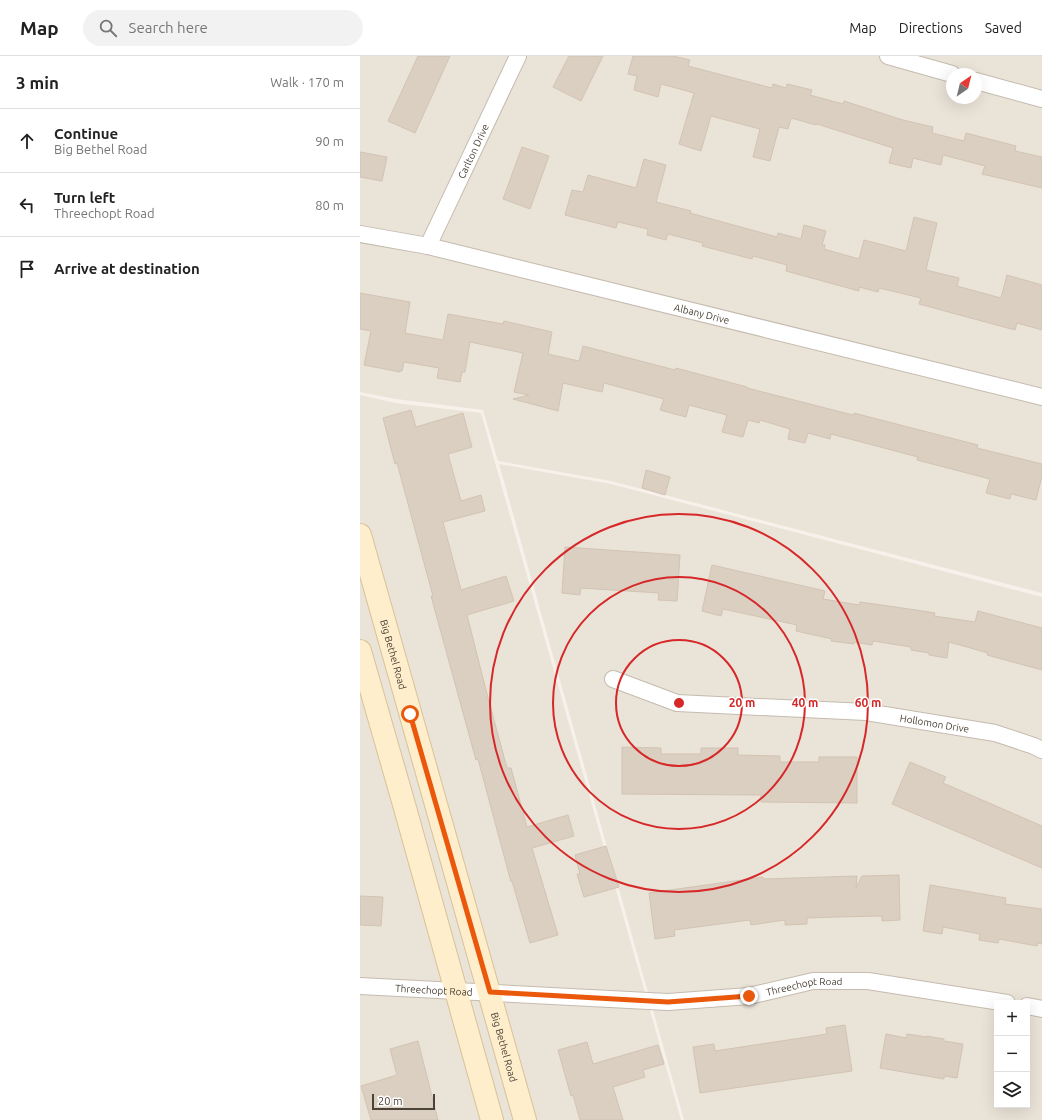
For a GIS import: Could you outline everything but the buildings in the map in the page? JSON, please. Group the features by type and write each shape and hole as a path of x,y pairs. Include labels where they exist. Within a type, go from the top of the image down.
{"main road":[{"name":"Big Bethel Road","path":"360,534 525,1120"},
{"path":"360,651 492,1120"}],"street":[{"name":"Carlton Drive","path":"428,246 518,56"},
{"path":"888,56 946,72"},
{"path":"982,83 1042,99"},
{"name":"Albany Drive","path":"360,234 428,246 1042,397"},
{"name":"Hollomon Drive","path":"613,679 677,703 866,712 995,733 1042,750"},
{"name":"Threechopt Road","path":"360,986 668,1002 749,996 813,981 868,981 994,1001"},
{"path":"1030,1007 1042,1009"}],"shaded area":[{"path":"360,56 1042,56 1042,593 611,481 498,461 483,410 396,399 360,392"},
{"path":"360,395 395,403 481,413 681,1120 360,1120"},
{"path":"499,464 611,484 1042,597 1042,1120 684,1120"}],"route":[{"path":"410,714 490,992 668,1002 749,996"}]}
